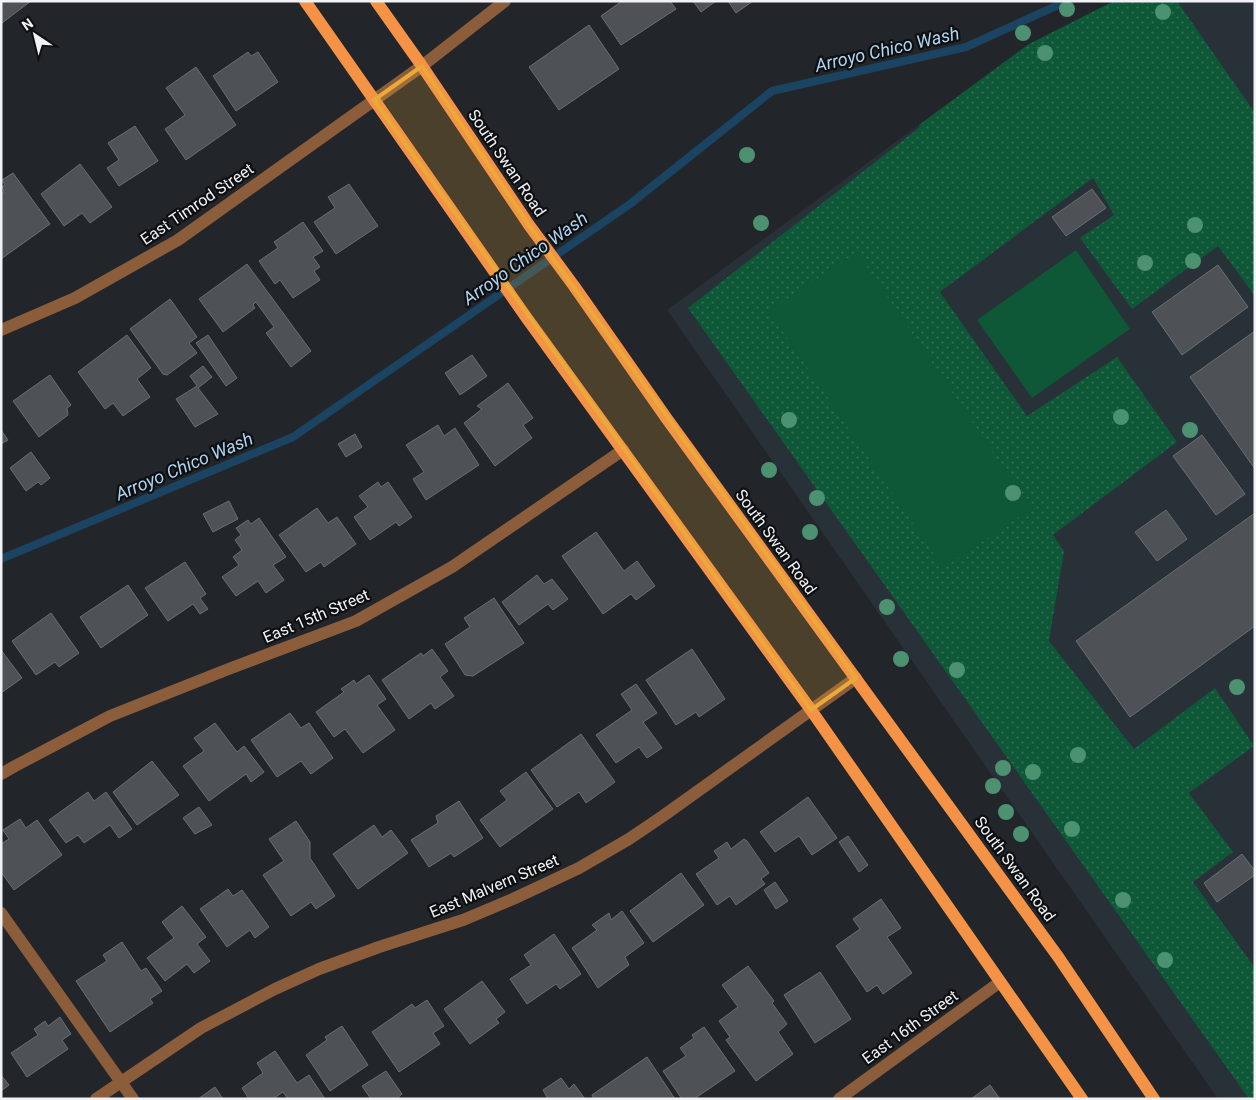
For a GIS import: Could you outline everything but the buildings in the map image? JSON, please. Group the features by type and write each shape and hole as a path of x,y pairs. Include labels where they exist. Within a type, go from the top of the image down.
{"main road":[{"path":"305,1 526,317 811,710 1082,1099"},
{"name":"South Swan Road","path":"376,1 529,225 667,419 1060,958 1154,1099"}],"street":[{"name":"East Timrod Street","path":"1,330 75,298 178,240 422,66 505,1"},
{"name":"East 15th Street","path":"1,774 110,716 356,621 452,567 623,450"},
{"name":"East Malvern Street","path":"96,1099 201,1028 275,989 320,969 379,947 463,920 579,868 664,816 856,678"},
{"path":"1,913 133,1099"},
{"name":"East 16th Street","path":"839,1099 1000,982"}],"highlighted area":[{"path":"422,66 529,225 856,678 811,710 374,100"}],"shaded area":[{"path":"1114,1 1255,1 1255,1099 1218,1099 667,310 1029,44"}],"green space":[{"path":"1114,1 1177,1 1255,113 1255,296 1218,246 1132,309 1080,238 1114,215 1093,178 940,292 1027,416 1117,357 1177,442 1053,535 1064,551 1049,641 1134,749 1215,688 1254,746 1189,793 1233,852 1193,882 1255,968 1255,1099 1249,1099 688,308 920,127 919,125 1029,44"},
{"path":"1076,250 1130,329 1032,398 977,320"},
{"path":"857,252 1031,509 943,568 769,311"}],"waterway":[{"name":"Arroyo Chico Wash","path":"1,559 293,437 630,204 772,91 966,47 1067,1"}]}
